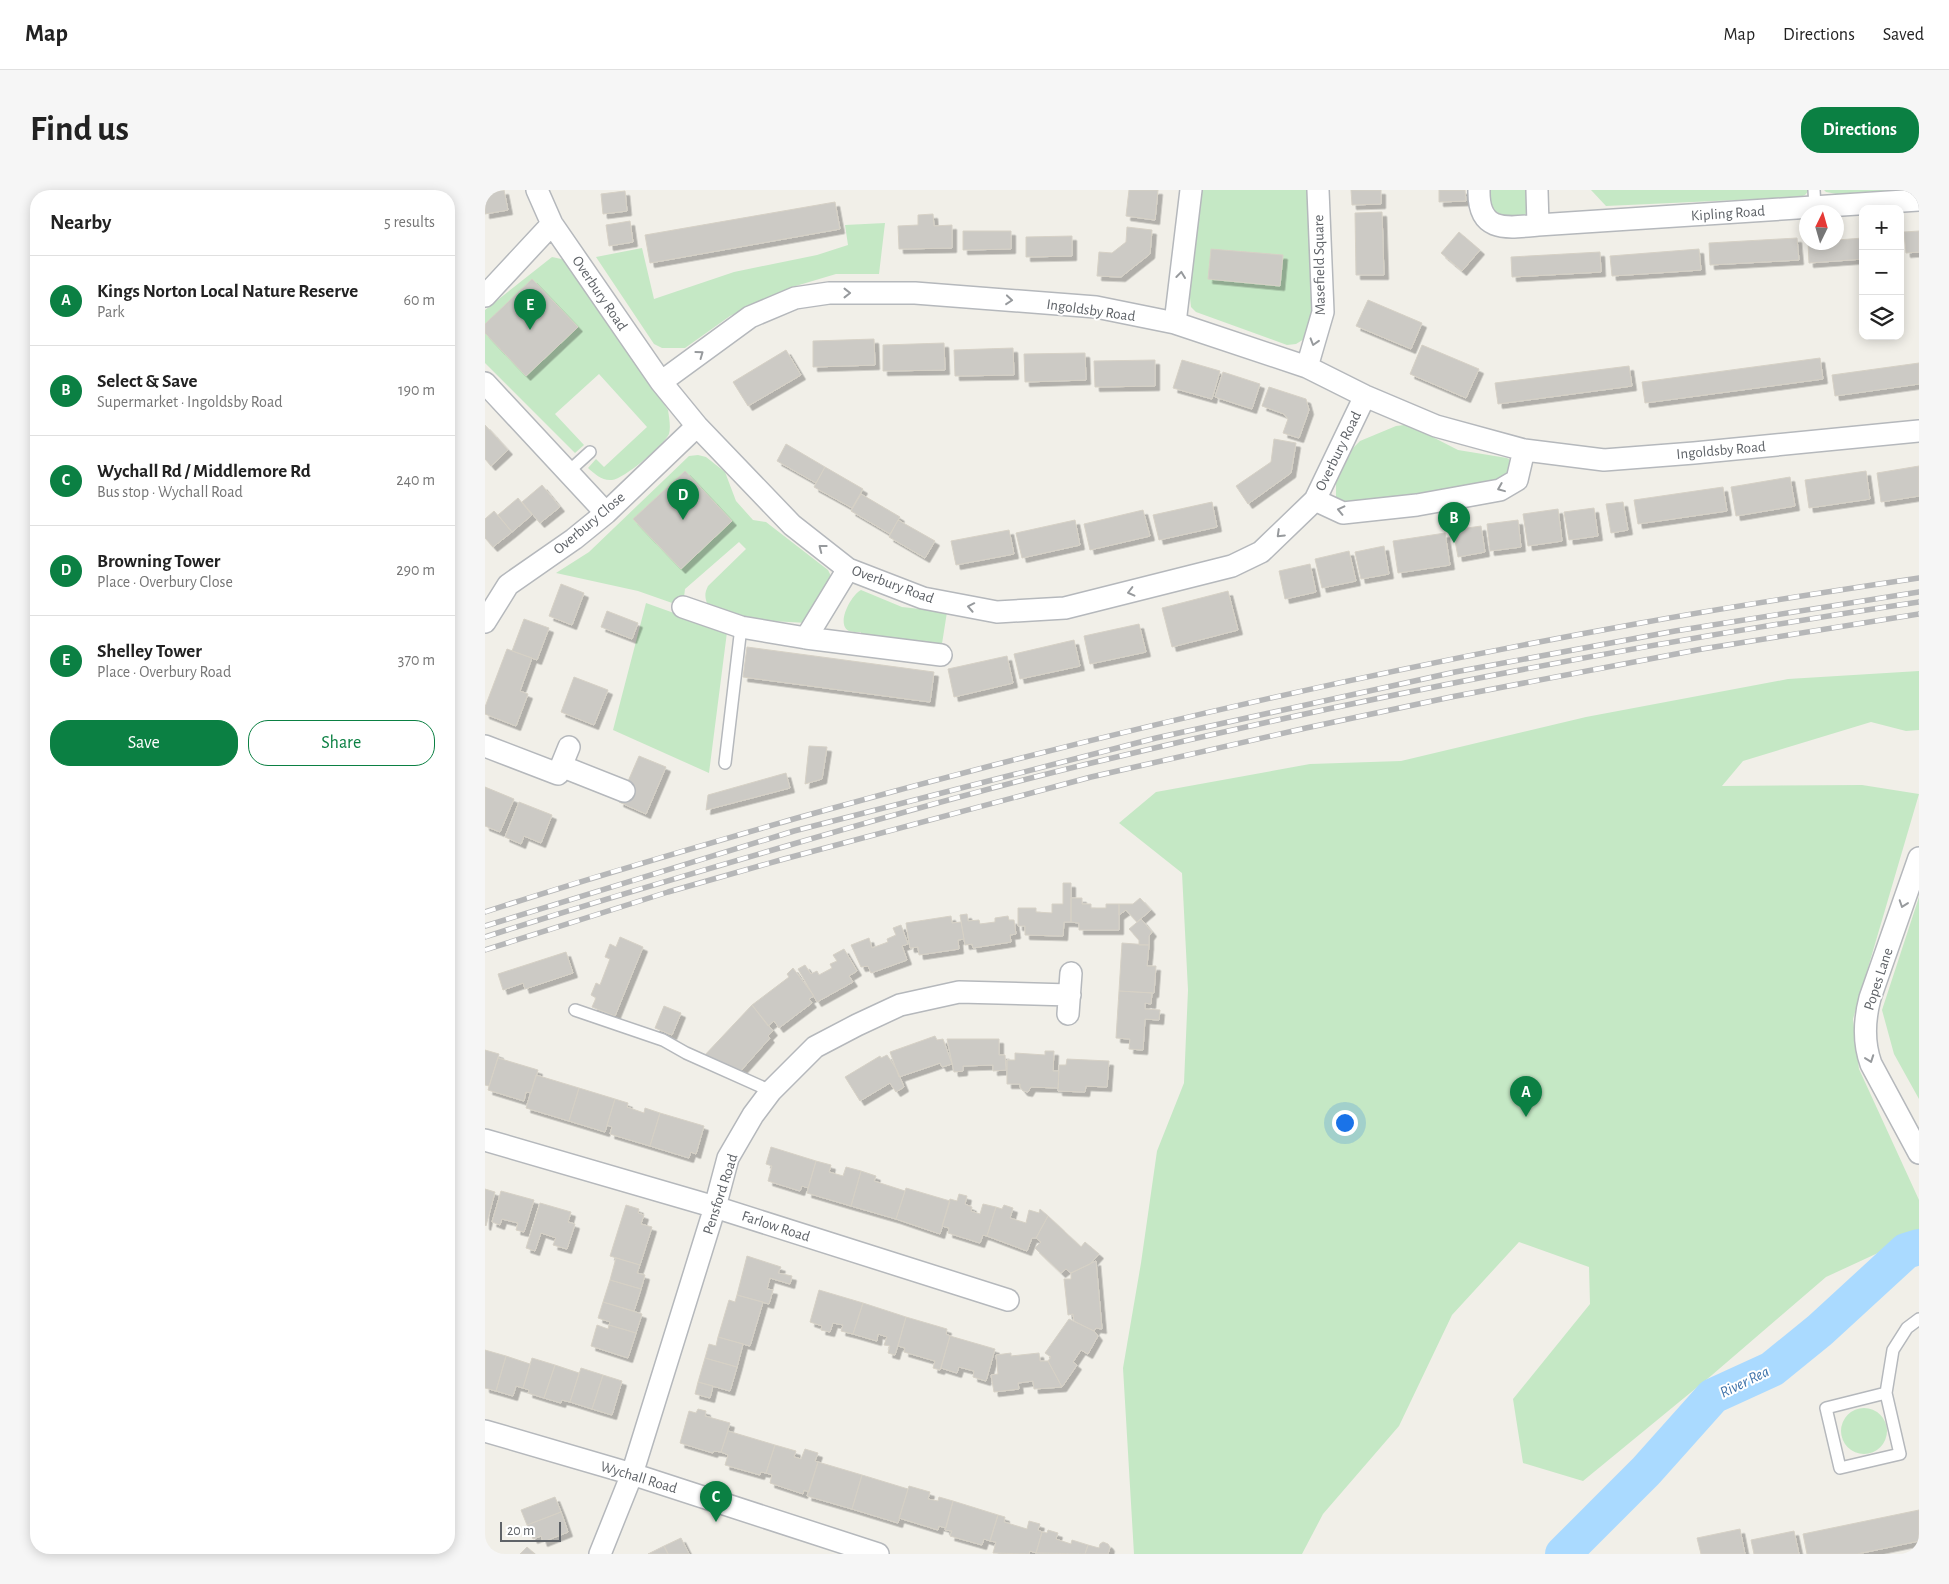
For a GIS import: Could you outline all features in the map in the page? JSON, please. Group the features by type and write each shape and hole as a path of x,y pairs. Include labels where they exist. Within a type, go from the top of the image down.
{"street":[{"name":"Overbury Road","path":"537,190 553,224 661,382 697,426 792,525 849,569 923,598 997,612 1065,608 1232,566 1261,552 1315,500 1365,396"},
{"path":"1175,323 1191,190"},
{"name":"Masefield Square","path":"1307,367 1323,312 1318,190"},
{"name":"Kipling Road","path":"1479,190 1479,200 1485,216 1495,225 1504,228 1814,198 1919,200"},
{"path":"1537,191 1538,225"},
{"path":"485,296 553,224"},
{"name":"Ingoldsby Road","path":"661,382 750,317 795,298 829,293 915,293 1096,307 1175,323 1307,367 1365,396 1435,426 1523,450 1604,460 1919,431"},
{"path":"485,383 606,512"},
{"name":"Overbury Close","path":"488,612 508,585 574,539 606,512 697,426"},
{"path":"1315,500 1343,513 1417,505 1500,490 1517,480 1523,450"},
{"path":"806,638 849,569"},
{"path":"683,607 741,627 806,638 941,655"},
{"path":"485,746 558,774 565,757 624,792"},
{"name":"Popes Lane","path":"1919,858 1870,998 1865,1027 1865,1044 1871,1064 1919,1153"},
{"name":"Pensford Road","path":"600,1554 632,1474 715,1207 728,1158 753,1115 771,1091 815,1047 857,1024 900,1005 959,992 1069,1004 1071,973"},
{"name":"Farlow Road","path":"485,1140 715,1207 1008,1300"},
{"name":"Wychall Road","path":"485,1431 632,1474 879,1554"}],"lane":[{"path":"568,472 590,452"},
{"path":"725,763 741,627"},
{"path":"575,1010 663,1040 686,1053 771,1091"},
{"path":"1886,1393 1826,1408 1840,1468 1900,1454 1886,1393 1893,1350 1907,1328 1919,1319"}],"green space":[{"path":"1202,190 1314,190 1319,309 1309,336 1296,344 1287,345 1196,312 1191,307 1189,289"},
{"path":"1485,190 1532,190 1529,209 1526,214 1517,218 1500,214 1487,200"},
{"path":"1591,190 1809,190 1800,197 1606,206"},
{"path":"1824,190 1895,190 1837,194"},
{"path":"885,223 879,274 836,274 789,288 730,316 685,348 662,348 654,344 596,257 642,248 654,299 734,272 817,255 848,245 845,225"},
{"path":"552,257 566,260 668,410 670,428 666,439 634,468 612,480 596,475 588,468 596,459 604,467 647,427 599,374 555,414 584,445 575,453 485,363 485,310"},
{"path":"1396,426 1413,427 1458,450 1507,458 1513,462 1514,466 1500,483 1348,506 1336,500 1336,483 1353,448 1360,441"},
{"path":"698,455 706,457 725,472 736,501 753,520 766,522 828,570 831,576 830,583 807,623 753,620 708,606 705,596 708,586 746,549 739,542 685,589 684,597 675,604 638,591 556,573 589,552 689,456"},
{"path":"861,590 902,607 947,612 941,650 860,639 861,632 849,631 845,627 844,622 846,609 853,597"},
{"path":"646,603 727,632 709,773 613,730"},
{"path":"1919,671 1919,730 1906,731 1871,722 1743,761 1722,786 1862,785 1919,794 1853,1019 1859,1069 1919,1200 1919,1234 1826,1277 1712,1375 1583,1481 1523,1463 1513,1399 1590,1304 1589,1267 1519,1242 1452,1315 1399,1426 1323,1514 1302,1554 1134,1554 1123,1368 1141,1263 1157,1151 1184,1083 1188,990 1182,873 1119,823 1156,792 1310,764 1401,761 1586,717 1788,679"},
{"path":"1919,897 1919,1099 1894,1054 1882,1010"},
{"path":"1864,1408 1877,1412 1883,1418 1887,1431 1883,1444 1877,1450 1864,1454 1851,1450 1845,1444 1841,1431 1845,1418 1851,1412"}],"building":[{"path":"504,190 508,210 485,214 485,193"},
{"path":"1129,190 1158,190 1155,220 1126,216"},
{"path":"1351,190 1381,190 1381,204 1352,205"},
{"path":"1439,190 1465,190 1466,201 1439,202"},
{"path":"625,191 627,211 603,214 601,194"},
{"path":"835,202 840,229 650,263 645,235"},
{"path":"1382,212 1384,275 1356,275 1355,213"},
{"path":"933,214 934,226 952,225 952,248 899,249 898,226 918,225 918,215"},
{"path":"630,221 633,242 609,246 606,225"},
{"path":"1127,227 1152,230 1150,254 1121,277 1097,276 1099,252 1112,253 1126,242"},
{"path":"963,231 1011,231 1011,249 963,250"},
{"path":"1919,231 1919,252 1906,253 1904,232"},
{"path":"1459,232 1480,250 1462,271 1441,253"},
{"path":"1072,236 1072,256 1026,257 1026,237"},
{"path":"1797,238 1799,260 1710,265 1709,243"},
{"path":"1859,238 1859,259 1809,263 1808,250 1844,250 1844,239"},
{"path":"1211,249 1283,255 1280,286 1208,279"},
{"path":"1699,249 1701,270 1612,276 1610,256"},
{"path":"1600,252 1601,272 1512,277 1511,257"},
{"path":"532,279 578,327 526,376 485,333 485,324"},
{"path":"1368,300 1422,323 1411,349 1356,326"},
{"path":"874,339 875,365 813,367 813,341"},
{"path":"944,343 945,370 883,371 883,345"},
{"path":"1422,345 1479,369 1466,398 1410,374"},
{"path":"1013,348 1014,375 955,376 954,350"},
{"path":"786,350 801,375 748,406 733,382"},
{"path":"1085,353 1086,380 1025,382 1024,354"},
{"path":"1820,358 1823,379 1645,403 1642,382"},
{"path":"1155,360 1155,386 1095,387 1094,361"},
{"path":"1182,360 1220,371 1212,399 1173,388"},
{"path":"1919,363 1919,384 1835,396 1832,375"},
{"path":"1629,366 1632,386 1498,404 1495,383"},
{"path":"1223,372 1260,384 1252,409 1215,397"},
{"path":"1269,387 1306,399 1309,410 1299,438 1283,433 1288,419 1284,414 1262,406"},
{"path":"485,425 508,450 491,466 485,459"},
{"path":"1274,439 1296,443 1291,473 1248,504 1236,486 1271,462"},
{"path":"786,444 825,467 816,483 777,461"},
{"path":"1919,466 1919,496 1881,502 1877,473"},
{"path":"825,467 863,489 852,508 814,487"},
{"path":"685,471 732,521 681,569 633,519"},
{"path":"1866,471 1870,499 1809,508 1805,480"},
{"path":"1790,477 1795,506 1736,516 1731,487"},
{"path":"542,485 560,507 540,523 522,502"},
{"path":"1723,487 1727,511 1638,524 1634,500"},
{"path":"861,494 900,517 890,534 851,511"},
{"path":"518,498 532,515 512,532 498,515"},
{"path":"1212,502 1217,527 1159,540 1153,515"},
{"path":"1623,502 1628,530 1611,533 1606,504"},
{"path":"1594,508 1598,536 1569,540 1564,512"},
{"path":"1558,509 1562,541 1528,546 1523,514"},
{"path":"1143,510 1150,536 1090,550 1084,524"},
{"path":"494,511 512,532 493,547 485,538 485,519"},
{"path":"898,520 935,541 925,558 889,537"},
{"path":"1075,520 1080,545 1022,558 1016,533"},
{"path":"1518,520 1521,547 1490,551 1487,524"},
{"path":"1481,526 1485,552 1458,557 1453,530"},
{"path":"1009,530 1014,554 956,565 951,541"},
{"path":"1445,533 1450,565 1398,573 1393,541"},
{"path":"1384,546 1389,574 1361,579 1355,552"},
{"path":"1349,551 1356,581 1322,588 1315,559"},
{"path":"1310,564 1316,592 1285,599 1279,571"},
{"path":"561,584 584,593 572,625 549,616"},
{"path":"1228,591 1238,630 1172,647 1162,608"},
{"path":"607,611 638,623 632,639 601,627"},
{"path":"524,619 549,628 537,660 512,651"},
{"path":"1139,624 1146,652 1090,664 1084,636"},
{"path":"1074,640 1080,666 1020,679 1014,654"},
{"path":"747,647 934,672 930,702 743,677"},
{"path":"507,649 532,658 520,691 528,694 516,726 485,714 485,707"},
{"path":"1007,656 1013,683 954,697 948,669"},
{"path":"574,677 608,690 594,725 561,712"},
{"path":"809,746 827,747 822,779 805,784"},
{"path":"639,756 666,767 646,814 619,802"},
{"path":"786,773 790,788 706,810 708,795"},
{"path":"485,787 514,799 500,832 485,826"},
{"path":"519,802 552,815 541,843 524,836 521,844 505,837"},
{"path":"1063,883 1071,883 1071,922 1064,922 1063,936 1025,935 1025,926 1018,926 1018,908 1036,908 1036,912 1052,913 1052,904 1063,904"},
{"path":"1071,898 1082,898 1082,904 1091,904 1091,908 1106,908 1106,904 1119,904 1119,930 1079,930 1079,923 1071,922"},
{"path":"1140,898 1151,910 1137,922 1126,910 1119,915 1119,904 1133,904"},
{"path":"967,914 968,921 979,920 980,924 995,922 995,918 1008,916 1009,920 1014,920 1016,934 1010,935 1011,942 973,948 972,944 965,945 960,915"},
{"path":"951,916 952,923 961,922 964,939 958,940 959,949 919,955 918,947 910,948 906,923"},
{"path":"1141,919 1152,932 1149,936 1149,945 1139,945 1139,940 1129,929"},
{"path":"901,925 908,944 902,946 907,960 871,973 868,966 861,967 851,945 869,938 872,948 888,942 887,939 896,935 893,928"},
{"path":"620,937 643,947 615,1016 592,1007 596,998 591,995 596,983 600,985 610,959 605,957 610,944 616,947"},
{"path":"1122,943 1149,945 1147,966 1156,966 1154,993 1119,991"},
{"path":"844,949 857,971 849,976 853,982 817,1002 798,969 805,965 811,974 817,971 819,975 832,968 830,964 837,961 833,955"},
{"path":"566,952 573,973 525,989 523,983 503,990 498,974"},
{"path":"793,968 814,996 809,999 812,1003 779,1028 774,1021 768,1026 752,1005 789,977 787,974"},
{"path":"1119,991 1152,993 1151,1004 1145,1003 1145,1009 1160,1010 1159,1020 1145,1019 1143,1050 1129,1049 1130,1039 1116,1038"},
{"path":"752,1005 773,1031 768,1036 770,1038 738,1074 703,1057"},
{"path":"664,1006 681,1013 672,1035 655,1028"},
{"path":"935,1036 937,1040 943,1039 952,1064 942,1067 940,1063 899,1077 890,1052"},
{"path":"947,1039 999,1039 999,1055 1005,1055 1006,1070 993,1071 993,1065 963,1066 963,1071 954,1072"},
{"path":"485,1050 499,1054 489,1086 485,1085"},
{"path":"1045,1051 1054,1051 1053,1071 1059,1071 1058,1088 1031,1087 1028,1092 1023,1091 1020,1084 1007,1084 1007,1060 1015,1060 1015,1053 1045,1055"},
{"path":"887,1055 897,1070 904,1087 896,1092 890,1083 860,1101 845,1077 880,1056 881,1058"},
{"path":"498,1058 538,1070 531,1093 526,1092 524,1101 488,1090"},
{"path":"1067,1059 1109,1061 1107,1087 1086,1086 1085,1092 1058,1091 1059,1065 1066,1065"},
{"path":"536,1075 579,1088 569,1121 526,1108"},
{"path":"579,1088 615,1099 605,1132 569,1121"},
{"path":"615,1099 628,1103 627,1107 644,1113 645,1108 660,1113 650,1146 610,1134 612,1127 607,1125"},
{"path":"660,1113 704,1126 696,1154 691,1152 689,1158 650,1146"},
{"path":"771,1147 816,1161 808,1188 802,1186 800,1191 768,1181 772,1166 766,1164"},
{"path":"816,1161 831,1165 829,1172 843,1176 846,1167 861,1171 851,1206 807,1193"},
{"path":"861,1171 876,1176 874,1181 905,1191 896,1219 851,1206"},
{"path":"906,1188 950,1201 940,1234 896,1219"},
{"path":"485,1189 495,1192 486,1226 485,1225"},
{"path":"501,1191 534,1200 524,1232 516,1230 518,1223 502,1219 500,1225 492,1222"},
{"path":"959,1194 967,1196 965,1204 972,1207 971,1211 980,1214 983,1204 996,1207 987,1236 983,1235 980,1243 948,1233 949,1228 942,1226 950,1199 957,1201"},
{"path":"540,1203 571,1212 568,1222 575,1224 567,1249 553,1245 556,1238 541,1233 535,1251 526,1248"},
{"path":"626,1205 639,1209 638,1213 644,1215 641,1224 652,1227 640,1265 610,1256"},
{"path":"1004,1205 1013,1208 1010,1218 1026,1223 1029,1210 1039,1213 1040,1209 1048,1216 1036,1238 1032,1238 1027,1251 987,1236 996,1207 1002,1209"},
{"path":"1048,1216 1081,1247 1085,1242 1099,1254 1090,1264 1071,1273 1066,1269 1061,1273 1035,1248 1041,1242 1036,1238"},
{"path":"747,1256 781,1267 778,1273 792,1276 790,1284 770,1278 767,1289 773,1290 769,1304 737,1295"},
{"path":"616,1258 640,1265 637,1273 645,1275 641,1289 610,1280"},
{"path":"1096,1261 1102,1329 1096,1328 1094,1331 1074,1321 1073,1314 1068,1315 1064,1279 1071,1279 1071,1273"},
{"path":"610,1280 641,1289 634,1311 603,1302"},
{"path":"819,1290 863,1303 853,1334 841,1331 843,1325 833,1323 830,1332 821,1330 822,1326 810,1322"},
{"path":"737,1295 763,1302 750,1346 718,1337 729,1300 735,1302"},
{"path":"603,1302 642,1314 636,1333 609,1325 610,1322 598,1318"},
{"path":"863,1303 906,1317 895,1355 888,1353 890,1346 884,1345 887,1337 878,1334 877,1341 853,1334"},
{"path":"906,1317 947,1329 946,1334 950,1336 940,1370 933,1368 935,1361 904,1352 905,1348 898,1346"},
{"path":"1069,1319 1094,1331 1098,1336 1088,1354 1081,1350 1073,1362 1077,1365 1062,1387 1048,1361 1051,1357 1045,1353"},
{"path":"597,1325 608,1329 609,1325 636,1333 628,1358 591,1346"},
{"path":"950,1336 995,1349 986,1381 973,1377 974,1371 959,1367 957,1373 941,1368"},
{"path":"718,1337 743,1344 737,1367 705,1358 709,1344 716,1346"},
{"path":"485,1350 506,1356 496,1391 485,1388"},
{"path":"1011,1353 1011,1356 1039,1353 1040,1361 1048,1361 1062,1387 1034,1389 1033,1381 1018,1383 1019,1389 994,1392 991,1375 998,1374 996,1355"},
{"path":"506,1356 530,1364 523,1388 516,1386 513,1396 496,1391"},
{"path":"532,1358 555,1365 544,1398 528,1393 529,1390 523,1388"},
{"path":"705,1358 737,1367 730,1391 698,1382"},
{"path":"555,1365 579,1373 570,1402 562,1400 561,1403 544,1398"},
{"path":"581,1368 603,1375 592,1409 570,1402"},
{"path":"603,1375 622,1381 612,1415 592,1409"},
{"path":"698,1382 713,1386 710,1398 695,1394"},
{"path":"698,1409 706,1411 705,1416 730,1423 721,1452 714,1451 713,1453 680,1443 689,1411 696,1413"},
{"path":"728,1431 775,1445 766,1473 761,1472 760,1475 725,1465 728,1455 721,1452"},
{"path":"775,1445 796,1451 794,1457 801,1459 805,1449 818,1453 815,1461 818,1462 809,1492 804,1490 803,1494 770,1483 772,1475 766,1473"},
{"path":"818,1462 862,1475 852,1509 807,1496"},
{"path":"862,1475 908,1489 898,1523 852,1509"},
{"path":"909,1486 930,1492 928,1499 938,1501 939,1497 953,1501 946,1528 939,1526 938,1530 899,1518"},
{"path":"555,1497 561,1512 527,1525 521,1510"},
{"path":"953,1501 998,1515 990,1541 984,1539 982,1545 950,1536 952,1531 945,1530"},
{"path":"1919,1510 1919,1541 1857,1554 1807,1554 1803,1534"},
{"path":"561,1512 568,1532 543,1542 541,1536 533,1539 527,1525"},
{"path":"998,1515 1005,1517 1004,1522 1027,1529 1029,1521 1040,1524 1038,1530 1042,1532 1036,1553 1030,1551 1029,1554 993,1553 996,1542 990,1541"},
{"path":"1740,1529 1745,1554 1701,1554 1697,1538"},
{"path":"1048,1530 1058,1533 1056,1539 1071,1544 1072,1540 1088,1545 1085,1554 1036,1553 1042,1532 1047,1533"},
{"path":"1794,1531 1799,1554 1754,1554 1751,1540"},
{"path":"681,1538 689,1554 668,1554 664,1546"},
{"path":"1103,1542 1110,1547 1108,1554 1085,1554 1088,1545 1099,1548"},
{"path":"664,1546 668,1554 648,1554"},
{"path":"527,1547 535,1554 520,1554"}],"waterway":[{"name":"River Rea","path":"1563,1554 1646,1471 1713,1396 1772,1369 1820,1330 1906,1251 1919,1247"}],"railway":[{"path":"485,912 602,875 901,789 1217,710 1428,664 1641,623 1919,578"},
{"path":"485,926 794,831 1156,738 1455,672 1675,631 1919,592"},
{"path":"485,937 903,812 1024,780 1205,736 1510,672 1714,635 1919,602"},
{"path":"485,950 668,892 1091,777 1451,697 1702,649 1919,614"}],"place":[{"name":"Shelley Tower","path":"530,330"},
{"name":"Browning Tower","path":"683,520"},
{"name":"Select & Save","path":"1454,543"},
{"name":"Kings Norton Local Nature Reserve","path":"1526,1117"},
{"name":"Wychall Rd / Middlemore Rd","path":"716,1522"}]}
